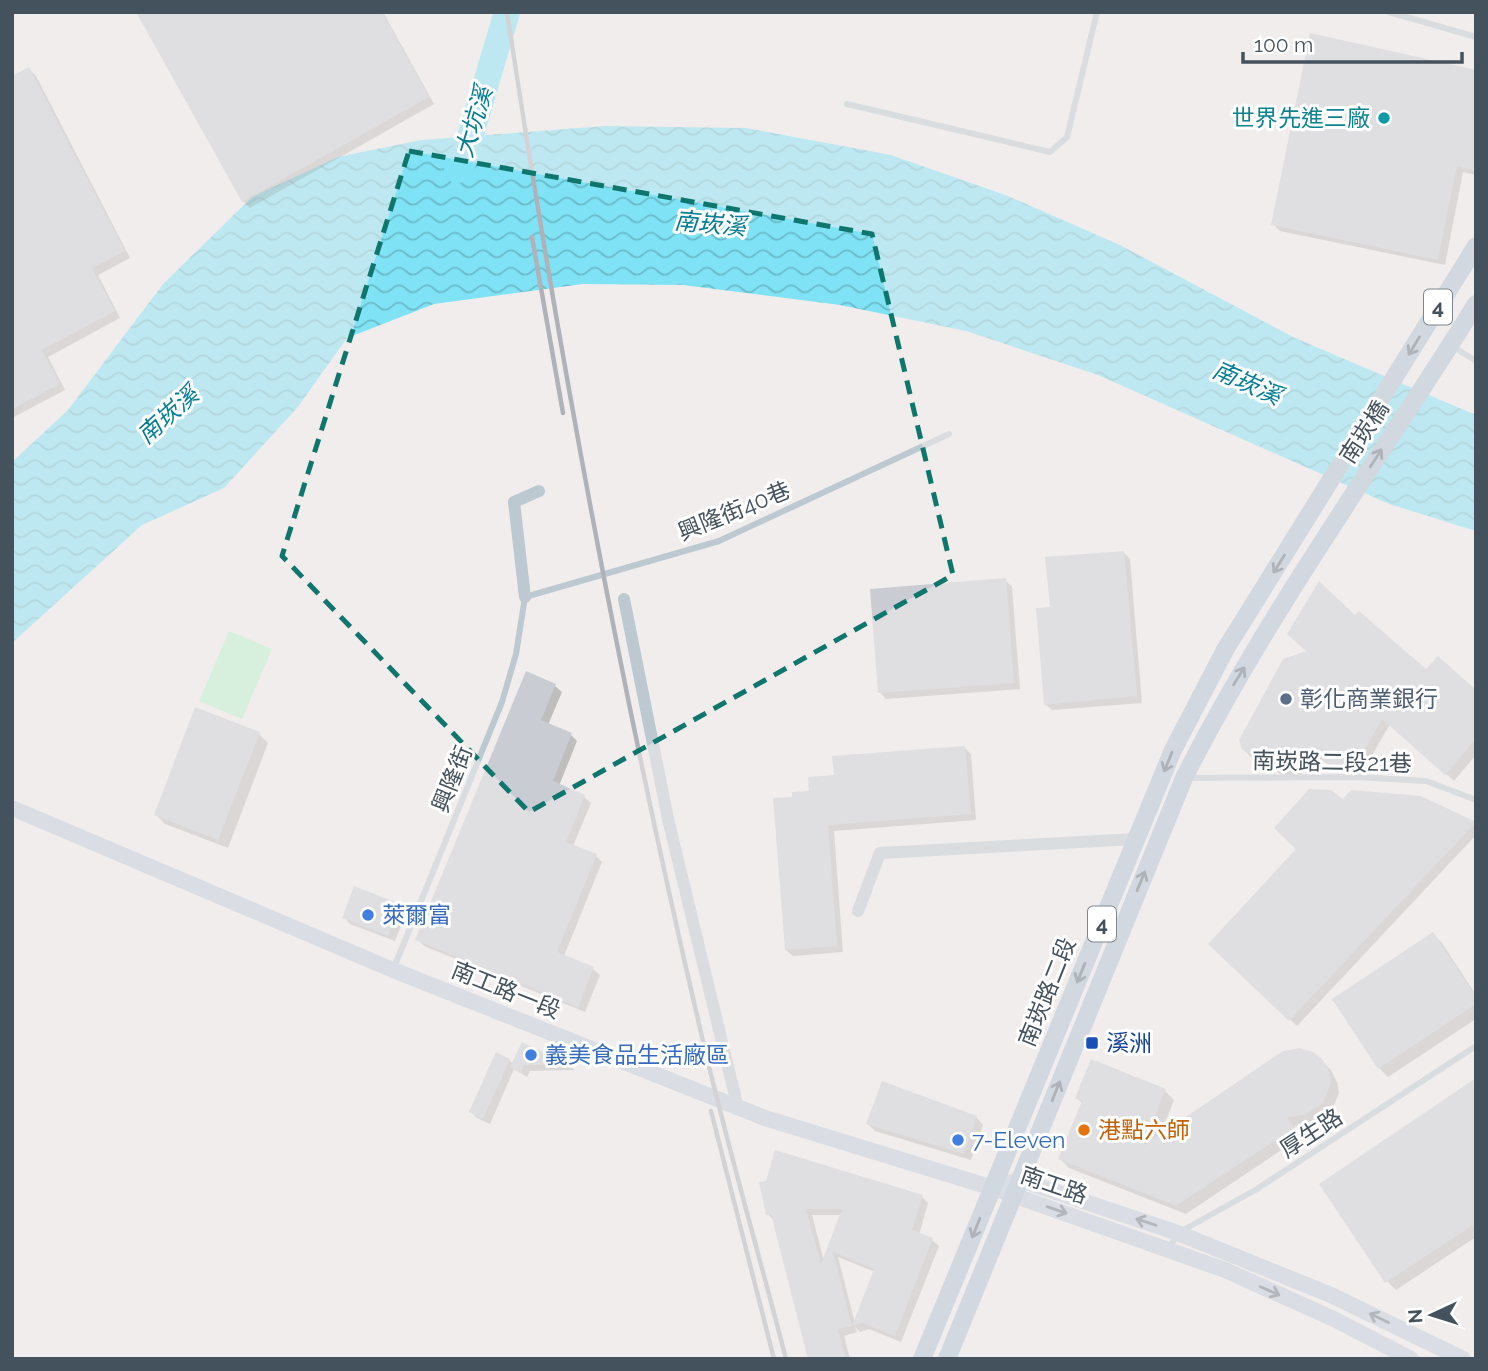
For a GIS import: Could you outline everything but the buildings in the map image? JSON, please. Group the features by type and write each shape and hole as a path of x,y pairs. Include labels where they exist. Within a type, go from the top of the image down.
{"main road":[{"name":"南崁橋","path":"1315,506 1476,246"},
{"name":"4","path":"1451,345 1476,304"},
{"name":"南崁橋","path":"1338,515 1451,345"},
{"name":"南崁路二段","path":"922,1359 1173,750 1225,650 1315,506"},
{"name":"南崁路二段","path":"947,1359 1184,778 1221,705 1338,515"}],"street":[{"path":"525,597 514,502 539,491"},
{"path":"624,599 668,819 738,1108"},
{"name":"南工路一段","path":"12,808 393,970 738,1108 993,1188"},
{"path":"858,911 880,853 1136,839"},
{"name":"南工路","path":"993,1188 1017,1187 1178,1233 1331,1294 1463,1359"},
{"name":"南工路","path":"1017,1187 1225,1270 1322,1314 1411,1359"}],"lane":[{"path":"846,104 1050,152 1067,137 1097,12"},
{"path":"1389,12 1476,37"},
{"path":"1451,345 1476,361"},
{"name":"興隆街40巷","path":"525,597 719,541 948,434"},
{"name":"興隆街","path":"393,970 502,702 516,654 525,597"},
{"name":"南崁路二段21巷","path":"1184,778 1357,777 1426,781 1476,800"},
{"name":"厚生路","path":"1168,1249 1178,1233 1257,1189 1476,1046"}],"highlighted area":[{"path":"409,151 872,234 953,575 529,812 282,556"}],"green space":[{"path":"229,631 272,649 242,719 199,701"}],"water":[{"name":"南崁溪","path":"605,126 746,128 891,155 1008,196 1120,245 1295,338 1476,415 1476,531 1389,504 1098,375 966,331 840,305 683,285 583,284 434,304 347,338 297,408 224,488 142,525 12,643 12,462 68,410 163,284 252,197 338,157 421,140"}],"waterway":[{"name":"大坑溪","path":"457,170 461,168 507,12"}],"railway":[{"path":"507,12 549,275 622,668 707,1058 786,1359"},
{"path":"532,237 563,413"},
{"path":"711,1111 774,1359"}],"place":[{"name":"世界先進三廠","path":"1384,118"},
{"name":"彰化商業銀行","path":"1286,699"},
{"name":"萊爾富","path":"368,915"},
{"name":"溪洲","path":"1092,1043"},
{"name":"義美食品生活廠區","path":"531,1055"},
{"name":"港點六師","path":"1084,1130"},
{"name":"7-Eleven","path":"958,1140"}]}
